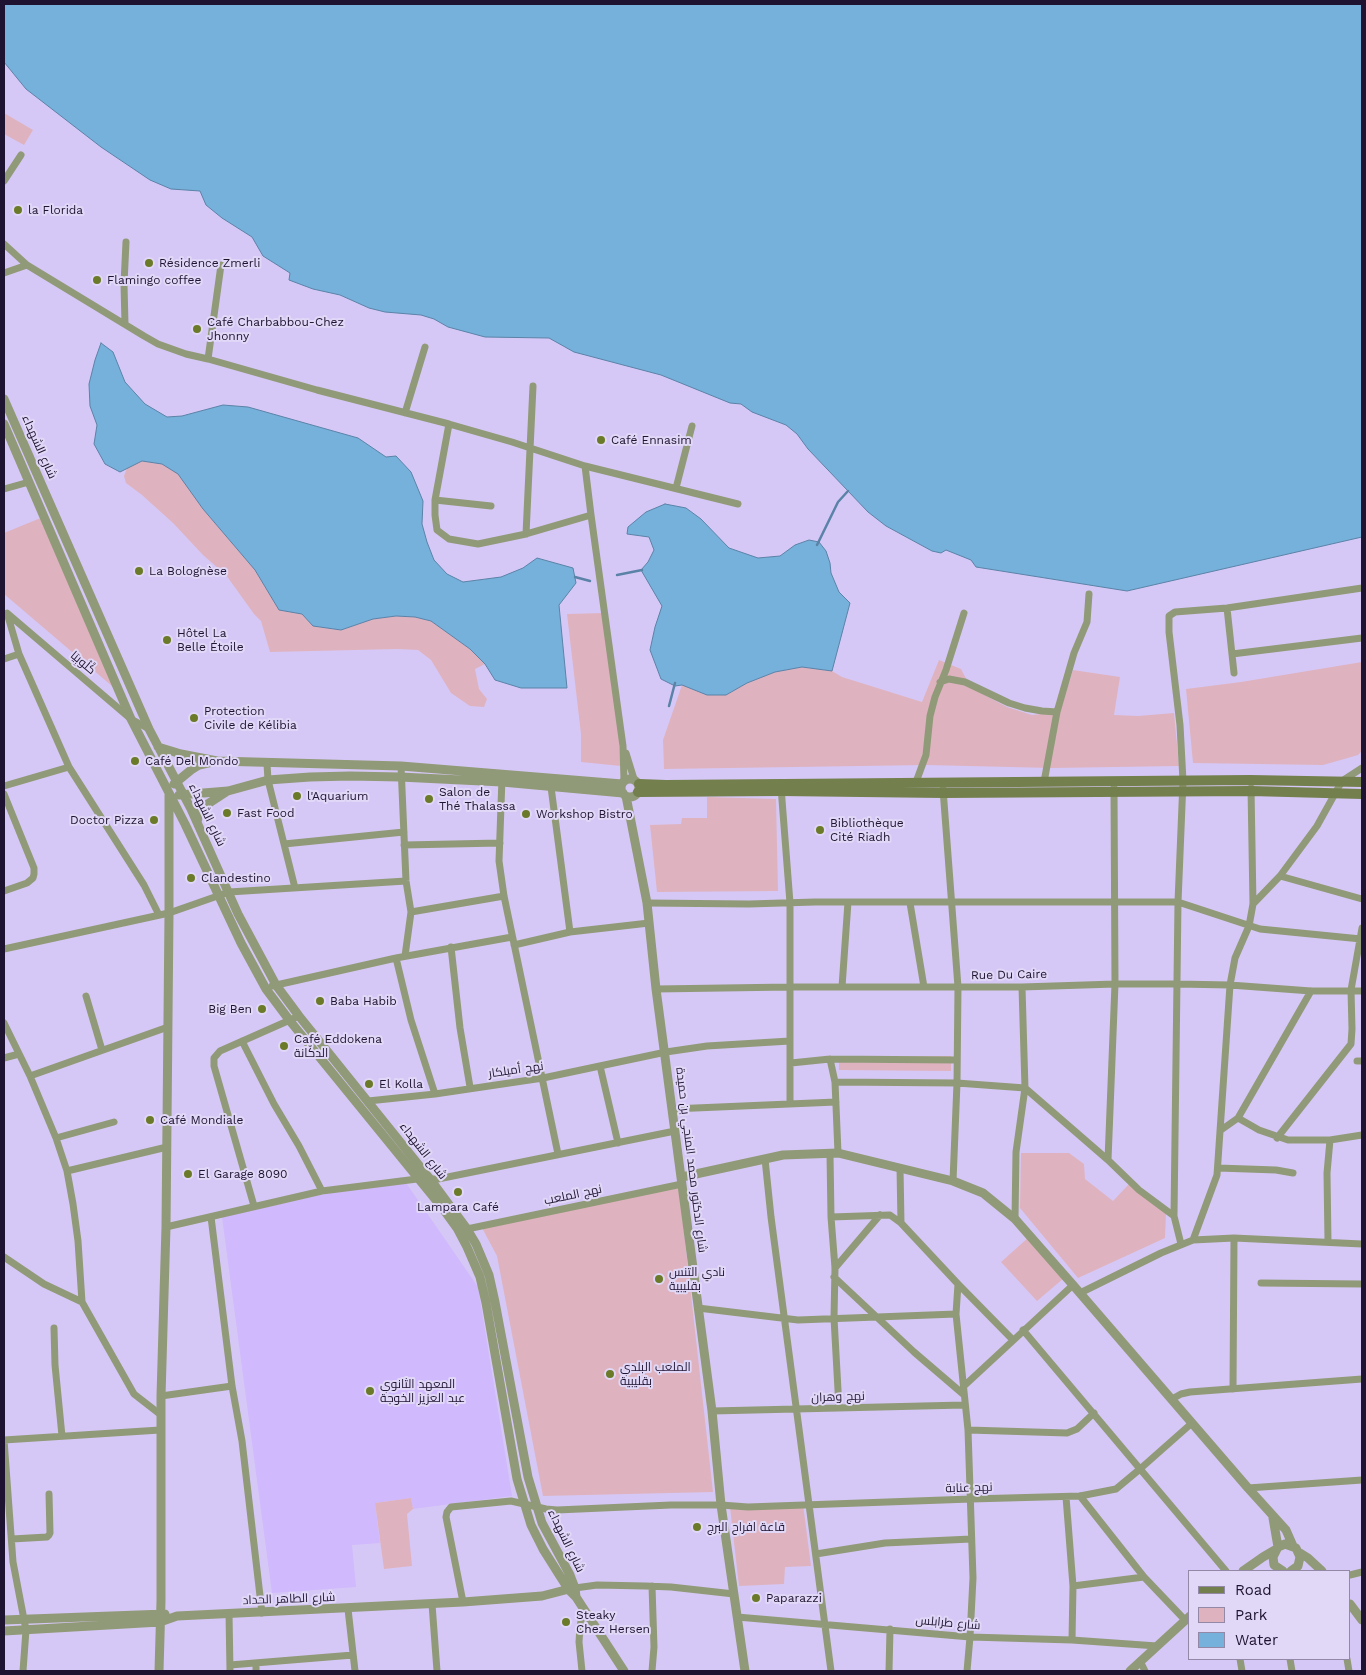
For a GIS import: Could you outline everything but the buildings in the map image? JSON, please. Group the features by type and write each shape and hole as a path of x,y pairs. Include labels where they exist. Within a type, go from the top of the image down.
{"main road":[{"path":"630,788 1114,780 1362,782"},
{"path":"781,787 943,793 1251,791 1362,794"}],"street":[{"path":"4,181 21,155"},
{"path":"125,324 126,242"},
{"path":"4,244 27,265 158,344 186,354 449,424 585,466 738,504"},
{"path":"4,273 27,265"},
{"path":"208,359 221,265"},
{"path":"405,413 425,347"},
{"path":"526,534 534,386"},
{"name":"شارع الشهداء","path":"4,399 149,729 197,822 238,914 276,985 468,1229 495,1302 528,1477 542,1522 573,1592"},
{"name":"شارع الشهداء","path":"4,424 131,718 170,794 241,944 266,988 290,1021 444,1210 480,1265 517,1479 524,1505 543,1548 573,1592"},
{"path":"449,424 434,515 438,530 450,539 478,544 526,534 591,515"},
{"path":"676,488 692,426"},
{"path":"585,466 630,788"},
{"path":"4,489 29,482"},
{"path":"435,500 491,506"},
{"path":"1181,1244 1174,1216 1178,902 1183,781 1180,725 1169,616 1175,612 1227,608 1362,588"},
{"path":"1044,782 1057,712 1076,648 1086,622 1089,594"},
{"path":"1227,608 1234,673"},
{"path":"6,612 19,654 69,767 144,885 159,915"},
{"name":"كْلُوبِيَا","path":"6,612 131,718 149,729"},
{"path":"916,782 926,755 932,706 946,670 964,613"},
{"path":"1232,654 1362,638"},
{"path":"4,658 19,654"},
{"path":"940,682 949,680 965,682 1009,703 1042,712 1057,712"},
{"path":"158,747 181,754 217,761 266,764 401,766 502,778 630,788"},
{"path":"159,1671 161,1601 160,1430 166,1227 170,794 176,781 199,765 217,761"},
{"path":"266,764 268,780 295,888"},
{"path":"401,766 406,881 411,912 405,956"},
{"path":"4,786 69,767"},
{"path":"1253,904 1280,876 1317,826 1342,781 1362,768"},
{"path":"170,794 183,795 228,790 268,780 310,777 502,778 551,787 630,788"},
{"path":"502,778 500,861 504,896 558,1154"},
{"path":"1108,1160 1116,984 1114,780"},
{"path":"1193,1240 1215,1182 1218,1168 1230,985 1235,958 1249,926 1253,904 1250,780"},
{"path":"942,782 958,987 953,1181"},
{"path":"551,787 570,932"},
{"path":"781,787 790,903 790,1104"},
{"name":"شارع الدكتور محمد المنجي بن حميدة","path":"630,788 634,831 647,904 656,989 666,1052 712,1411 721,1505 745,1671"},
{"path":"197,822 200,809 228,790"},
{"path":"4,794 34,868 34,874 27,883 4,891"},
{"path":"284,844 404,832"},
{"path":"404,845 500,843"},
{"path":"1280,876 1362,899"},
{"path":"4,949 170,913 229,892 406,881"},
{"path":"411,912 504,896"},
{"path":"842,987 848,902"},
{"path":"647,904 1178,902 1271,932 1361,939"},
{"path":"910,903 924,987"},
{"path":"229,917 238,914"},
{"path":"266,988 405,956 451,948 649,923"},
{"path":"1277,1138 1351,1044 1351,990 1362,928"},
{"path":"451,948 460,1028 470,1088"},
{"path":"396,958 411,1020 435,1094"},
{"name":"Rue Du Caire","path":"656,989 1022,987 1177,984 1230,985 1311,991 1362,991"},
{"path":"1015,1219 1016,1152 1025,1088 1022,987"},
{"path":"1221,1130 1238,1118 1311,991"},
{"path":"86,996 102,1050"},
{"path":"254,1206 214,1066 214,1058 216,1054 242,1041 299,1016"},
{"path":"4,1023 30,1076 56,1138 67,1171 76,1232 82,1302 134,1394 161,1415"},
{"path":"30,1076 168,1027"},
{"path":"242,1041 322,1192"},
{"name":"نهج أميلكار","path":"368,1102 543,1078 666,1052 707,1046 790,1041"},
{"path":"4,1058 19,1054"},
{"path":"791,1063 830,1059 957,1060"},
{"path":"830,1059 835,1082 836,1102 831,1217 835,1268 834,1318 839,1408"},
{"path":"600,1066 618,1143"},
{"path":"835,1082 957,1083 1025,1088 1108,1160 1139,1190 1174,1216"},
{"path":"672,1109 836,1102"},
{"path":"1238,1118 1277,1138 1293,1141 1330,1140 1362,1135"},
{"path":"56,1138 114,1122"},
{"path":"166,1227 322,1192 418,1178 438,1178 675,1131"},
{"path":"1328,1242 1330,1140"},
{"path":"67,1171 167,1147"},
{"path":"682,1181 783,1155 834,1153 953,1181 983,1193 1015,1219 1273,1518 1286,1530 1293,1546 1321,1570"},
{"path":"765,1159 770,1217 831,1671"},
{"path":"900,1168 901,1223"},
{"path":"1218,1168 1276,1170 1293,1173"},
{"name":"نهج الملعب","path":"468,1229 682,1181"},
{"path":"835,1268 880,1215"},
{"path":"831,1217 890,1215 901,1223 1013,1340"},
{"path":"211,1217 232,1386 242,1441 262,1613"},
{"path":"1233,1389 1234,1238"},
{"path":"1080,1293 1193,1240 1234,1238 1362,1244"},
{"path":"4,1258 44,1284 82,1302"},
{"path":"834,1277 914,1352 963,1394"},
{"path":"1261,1283 1362,1284"},
{"path":"958,1284 956,1314 968,1430 973,1578 967,1671"},
{"path":"964,1386 1073,1285"},
{"path":"698,1308 785,1320 956,1314"},
{"path":"54,1328 55,1365 62,1436"},
{"path":"1023,1330 1225,1570"},
{"path":"1172,1399 1190,1392 1362,1379"},
{"path":"161,1396 232,1386"},
{"name":"نهج وهران","path":"712,1411 964,1405"},
{"path":"968,1430 1067,1432 1077,1429 1094,1413"},
{"name":"نهج عنابة","path":"463,1602 447,1512 451,1507 501,1501 511,1501 557,1510 721,1505 748,1507 1080,1496 1116,1490 1192,1423"},
{"path":"23,1671 26,1630 13,1562 12,1539 6,1500 4,1440 160,1430"},
{"path":"1248,1488 1362,1480"},
{"path":"12,1539 47,1537 50,1534 49,1494"},
{"path":"1066,1496 1073,1586 1072,1640"},
{"path":"1080,1496 1144,1577 1187,1618 1130,1671"},
{"path":"1273,1518 1276,1549 1273,1557 1274,1565 1282,1570"},
{"path":"816,1554 885,1543 971,1539"},
{"path":"1244,1570 1285,1544 1293,1546"},
{"path":"1294,1570 1300,1563 1300,1553"},
{"path":"4,1562 13,1562"},
{"path":"1073,1586 1144,1577"},
{"path":"624,1671 573,1592 598,1586 652,1586 734,1594"},
{"path":"652,1586 654,1647 652,1671"},
{"name":"شارع الطاهر الحداد","path":"4,1631 177,1616 432,1604 573,1592"},
{"path":"432,1604 436,1671"},
{"path":"348,1608 355,1671"},
{"path":"582,1671 579,1642 583,1609"},
{"path":"1352,1610 1362,1620"},
{"path":"229,1613 230,1668 256,1667 353,1655"},
{"name":"شارع طرابلس","path":"737,1617 890,1629 970,1638 1072,1640 1157,1646"},
{"path":"4,1620 160,1618"},
{"path":"889,1671 890,1629"},
{"path":"1140,1661 1145,1671"}],"shaded area":[{"name":"المعهد الثانوي عبد العزيز الخوجة","path":"402,1177 478,1287 512,1496 413,1509 411,1498 375,1503 380,1543 352,1545 356,1587 272,1593 222,1217"}],"green space":[{"path":"4,113 33,130 24,145 4,134"},
{"path":"142,461 162,464 179,474 203,509 255,570 279,609 302,614 313,626 341,630 373,619 396,616 415,617 431,621 470,649 485,664 475,669 479,689 487,699 484,707 470,706 451,693 431,660 418,650 270,652 261,621 226,575 203,555 173,523 126,483 124,476 127,468"},
{"path":"43,517 119,692 4,594 4,533"},
{"path":"603,613 621,766 581,762 581,734 567,614"},
{"path":"939,660 961,669 971,688 1007,707 1032,715 1060,712 1073,670 1120,677 1114,715 1138,716 1174,713 1179,766 1052,768 926,765 664,769 663,740 682,685 707,695 726,695 747,683 775,672 802,667 832,671 842,677 922,702"},
{"path":"1362,662 1362,751 1358,755 1323,765 1193,763 1186,689"},
{"path":"707,797 776,799 778,891 657,892 650,825 681,824 682,818 707,818"},
{"path":"951,1056 951,1071 839,1070 839,1057"},
{"path":"1021,1153 1069,1153 1084,1164 1085,1179 1113,1201 1130,1183 1166,1212 1165,1238 1078,1278 1020,1208"},
{"name":"الملعب البلدي بقليبية","path":"679,1187 713,1492 543,1496 497,1256 481,1226"},
{"path":"1029,1237 1064,1278 1037,1301 1001,1262"},
{"path":"411,1498 413,1509 407,1514 412,1566 384,1569 375,1503"},
{"path":"803,1504 811,1566 785,1567 784,1584 739,1586 730,1507"}],"water":[{"path":"4,4 1362,4 1362,537 1127,591 976,567 971,560 946,550 941,553 932,551 886,526 868,512 808,449 797,434 786,425 752,412 741,404 730,403 661,375 574,352 549,338 485,337 448,327 434,319 421,315 385,312 369,308 340,295 313,289 289,280 290,273 263,256 252,237 222,218 206,205 200,191 171,189 150,180 101,147 26,89 4,62"},
{"path":"101,343 113,352 125,382 145,404 167,417 182,416 223,405 248,407 358,438 386,457 396,456 411,472 423,501 422,524 434,560 447,574 463,582 501,577 523,568 537,558 573,568 576,583 559,605 567,688 521,688 495,680 485,664 470,649 431,621 415,617 396,616 373,619 341,630 313,626 302,614 279,610 255,570 203,509 178,474 162,464 142,461 120,472 105,464 94,444 97,425 90,406 89,384"},
{"path":"665,504 686,508 701,519 729,548 758,558 780,556 795,545 809,540 819,542 826,551 831,573 839,592 850,603 832,671 802,667 775,672 747,683 726,695 707,695 682,685 675,686 661,679 650,650 662,606 641,570 648,562 654,550 649,537 627,534 628,527 646,512"}],"waterway":[{"path":"817,545 838,502 848,491"},
{"path":"617,575 642,570"},
{"path":"575,577 590,581"},
{"path":"669,706 675,683"}],"place":[{"name":"la Florida","path":"18,210"},
{"name":"Résidence Zmerli","path":"149,263"},
{"name":"Flamingo coffee","path":"97,280"},
{"name":"Café Charbabbou-Chez Jhonny","path":"197,329"},
{"name":"Café Ennasim","path":"601,440"},
{"name":"La Bolognèse","path":"139,571"},
{"name":"Hôtel La Belle Étoile","path":"167,640"},
{"name":"Protection Civile de Kélibia","path":"194,718"},
{"name":"Café Del Mondo","path":"135,761"},
{"name":"l'Aquarium","path":"297,796"},
{"name":"Salon de Thé Thalassa","path":"429,799"},
{"name":"Fast Food","path":"227,813"},
{"name":"Workshop Bistro","path":"526,814"},
{"name":"Doctor Pizza","path":"154,820"},
{"name":"Bibliothèque Cité Riadh","path":"820,830"},
{"name":"Clandestino","path":"191,878"},
{"name":"Baba Habib","path":"320,1001"},
{"name":"Big Ben","path":"262,1009"},
{"name":"Café Eddokena الدكّانة","path":"284,1046"},
{"name":"El Kolla","path":"369,1084"},
{"name":"Café Mondiale","path":"150,1120"},
{"name":"El Garage 8090","path":"188,1174"},
{"name":"Lampara Café","path":"458,1192"},
{"name":"نادي التنس بقليبية","path":"659,1279"},
{"name":"الملعب البلدي بقليبية","path":"610,1374"},
{"name":"المعهد الثانوي عبد العزيز الخوجة","path":"370,1391"},
{"name":"قاعة افراح البرج","path":"697,1527"},
{"name":"Paparazzi","path":"756,1598"},
{"name":"Steaky Chez Hersen","path":"566,1622"}]}
